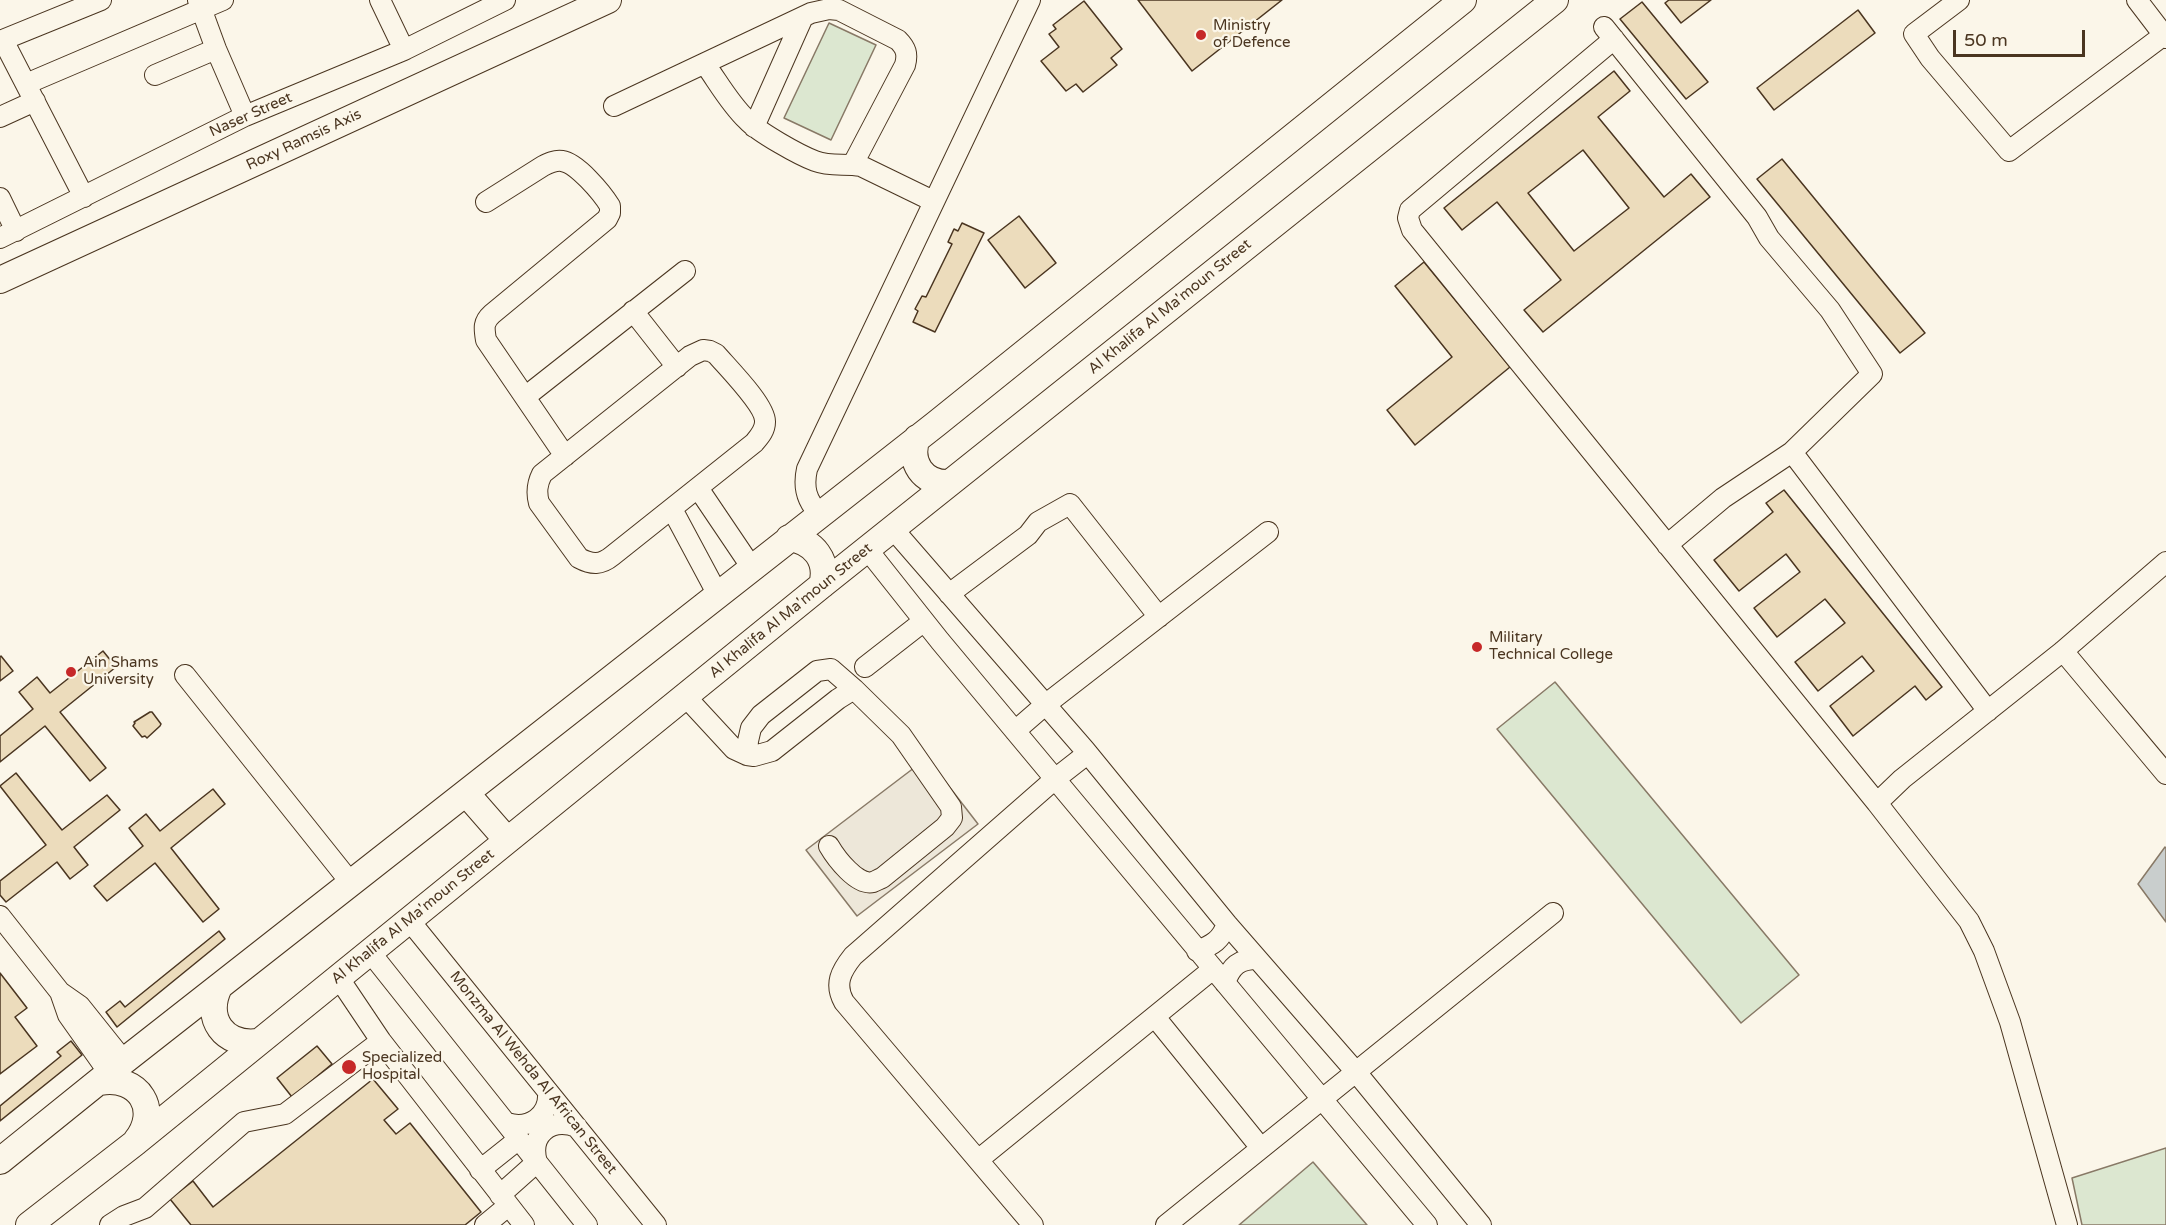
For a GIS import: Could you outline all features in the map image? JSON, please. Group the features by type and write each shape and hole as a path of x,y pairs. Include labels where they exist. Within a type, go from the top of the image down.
{"main road":[{"name":"Roxy Ramsis Axis","path":"0,280 608,0"},
{"path":"0,1161 917,438 1463,0"},
{"name":"Al Khalifa Al Ma'moun Street","path":"29,1225 136,1142 949,483 1555,0"},
{"path":"917,438 914,445 914,460 922,474 934,482 949,483"},
{"path":"789,538 804,542 816,550 824,570 822,585"},
{"path":"466,793 507,840"},
{"path":"219,987 213,1005 214,1015 223,1032 239,1041 258,1042"},
{"path":"111,1072 139,1093 145,1102 147,1123 136,1142"}],"street":[{"path":"0,117 31,92 200,5 224,0"},
{"path":"380,0 404,50"},
{"name":"Naser Street","path":"8,234 245,116 404,50 505,0"},
{"path":"820,514 808,498 805,489 807,469 1030,0"},
{"path":"1959,0 1914,34 1929,58 2009,151 2165,37 2137,0"},
{"path":"84,197 2,40 93,2"},
{"path":"200,5 245,116"},
{"path":"614,106 803,17 820,10 839,10 898,40 905,47 907,56 905,65 853,164"},
{"path":"754,127 803,17"},
{"path":"1667,545 1723,498 1792,452 1872,374 1830,310 1768,238 1757,217 1609,33 1410,210 1408,218 1412,230 1667,545 1877,803 1969,921 1984,951 2010,1022 2067,1225"},
{"path":"155,75 216,49"},
{"path":"705,64 742,116 754,127 815,161 861,166 933,201"},
{"path":"486,202 543,166 561,160 577,168 610,206 607,219 486,320 483,328 486,340 565,456"},
{"path":"0,198 8,234"},
{"path":"525,397 685,271"},
{"path":"633,311 677,366"},
{"path":"703,350 716,354 762,409 766,421 763,431 754,443 605,562 596,564 579,558 539,503 536,493 537,483 542,474 565,456 677,366 703,350"},
{"path":"1792,452 1988,711"},
{"path":"698,488 752,568"},
{"path":"949,594 1028,535 1038,522 1071,504 1159,617"},
{"path":"672,509 718,595"},
{"path":"893,529 1087,754 1227,924 1356,1072 1481,1225"},
{"path":"1015,731 1045,705 1268,532"},
{"path":"867,549 1197,951 1427,1225"},
{"path":"1877,803 1902,779 2063,651 2166,562"},
{"path":"865,667 924,621"},
{"path":"2063,651 2166,774"},
{"path":"747,755 752,728 761,715 817,671 831,669 838,673 901,735 951,807 952,818 945,827 882,878 872,882 853,875 837,859 829,846"},
{"path":"185,675 351,883"},
{"path":"686,696 734,749 754,756 772,752 838,699 854,689"},
{"path":"1033,1225 844,1002 839,989 839,979 853,956 1055,779 1087,754"},
{"path":"1166,1225 1553,913"},
{"path":"0,916 60,992 81,1006 111,1072"},
{"name":"Monzma Al Wehda Al African Street","path":"409,920 656,1225"},
{"path":"1197,951 1219,939 1227,924"},
{"path":"370,952 587,1225"},
{"path":"978,1160 1155,1017 1242,960 1257,959"},
{"path":"338,977 381,1041 524,1225"},
{"path":"1155,1017 1261,1148"},
{"path":"110,1225 124,1216 141,1217 236,1128 250,1120 285,1114 381,1041"},
{"path":"507,1123 527,1125 540,1118 547,1106 548,1092"},
{"path":"537,1162 534,1151 535,1143 543,1132 549,1127 563,1124 577,1127"},
{"path":"480,1170 519,1139"},
{"path":"485,1225 537,1162"}],"green space":[{"path":"829,23 876,45 831,140 784,118"},
{"path":"1555,682 1799,975 1741,1023 1497,729"},
{"path":"2166,1148 2166,1225 2082,1225 2072,1178"},
{"path":"1313,1162 1367,1225 1239,1225"}],"shaded area":[{"path":"927,758 978,824 857,916 806,850"},
{"path":"2166,848 2166,922 2138,884"}],"building":[{"name":"Ministry of Defence","path":"1138,0 1282,0 1192,71"},
{"path":"1669,0 1711,0 1681,23 1665,3"},
{"path":"1084,1 1122,49 1111,58 1117,65 1083,92 1076,84 1066,91 1041,61 1059,47 1049,34 1056,29 1053,25"},
{"path":"1642,2 1708,82 1686,99 1620,19"},
{"path":"1858,10 1875,33 1774,110 1757,88"},
{"path":"1614,71 1630,91 1598,117 1664,197 1691,174 1710,197 1543,332 1524,310 1561,280 1497,202 1462,230 1444,208","holes":["1583,150 1629,208 1574,251 1528,193"]},
{"path":"1782,159 1925,333 1900,353 1757,179"},
{"path":"1019,216 1056,263 1025,288 988,240"},
{"path":"962,223 984,233 935,332 913,322 918,311 915,309 922,296 926,297 952,244 948,242 954,229 958,231"},
{"path":"1424,262 1510,367 1415,445 1387,410 1452,357 1395,286"},
{"path":"1784,490 1942,687 1926,700 1915,686 1853,736 1830,706 1874,671 1862,656 1818,691 1795,662 1845,623 1825,599 1777,637 1754,608 1800,572 1786,554 1739,591 1714,560 1773,512 1766,503"},
{"path":"103,651 116,667 60,712 106,768 90,781 45,726 0,762 0,736 33,709 19,692 37,677 50,693"},
{"path":"0,657 13,671 0,681"},
{"path":"150,712 161,724 147,738 142,737 133,726 134,722"},
{"path":"16,773 62,830 107,795 120,810 74,847 88,865 70,879 57,862 6,902 0,895 0,881 46,845 0,786"},
{"path":"213,789 225,804 171,848 219,909 203,922 155,863 107,901 94,886 143,846 129,828 146,814 160,831"},
{"path":"219,931 225,939 117,1027 106,1012 120,1001 125,1007"},
{"path":"0,973 27,1008 15,1017 37,1046 0,1074"},
{"path":"71,1041 82,1055 0,1121 0,1106 61,1056 57,1052"},
{"path":"317,1046 332,1064 292,1097 277,1078"},
{"path":"373,1079 398,1109 384,1120 396,1134 410,1123 481,1212 465,1225 191,1225 170,1199 193,1181 213,1207"}],"place":[{"name":"Ministry of Defence","path":"1201,35"},
{"name":"Military Technical College","path":"1477,647"},
{"name":"Ain Shams University","path":"71,672"},
{"name":"Specialized Hospital","path":"349,1067"}]}
